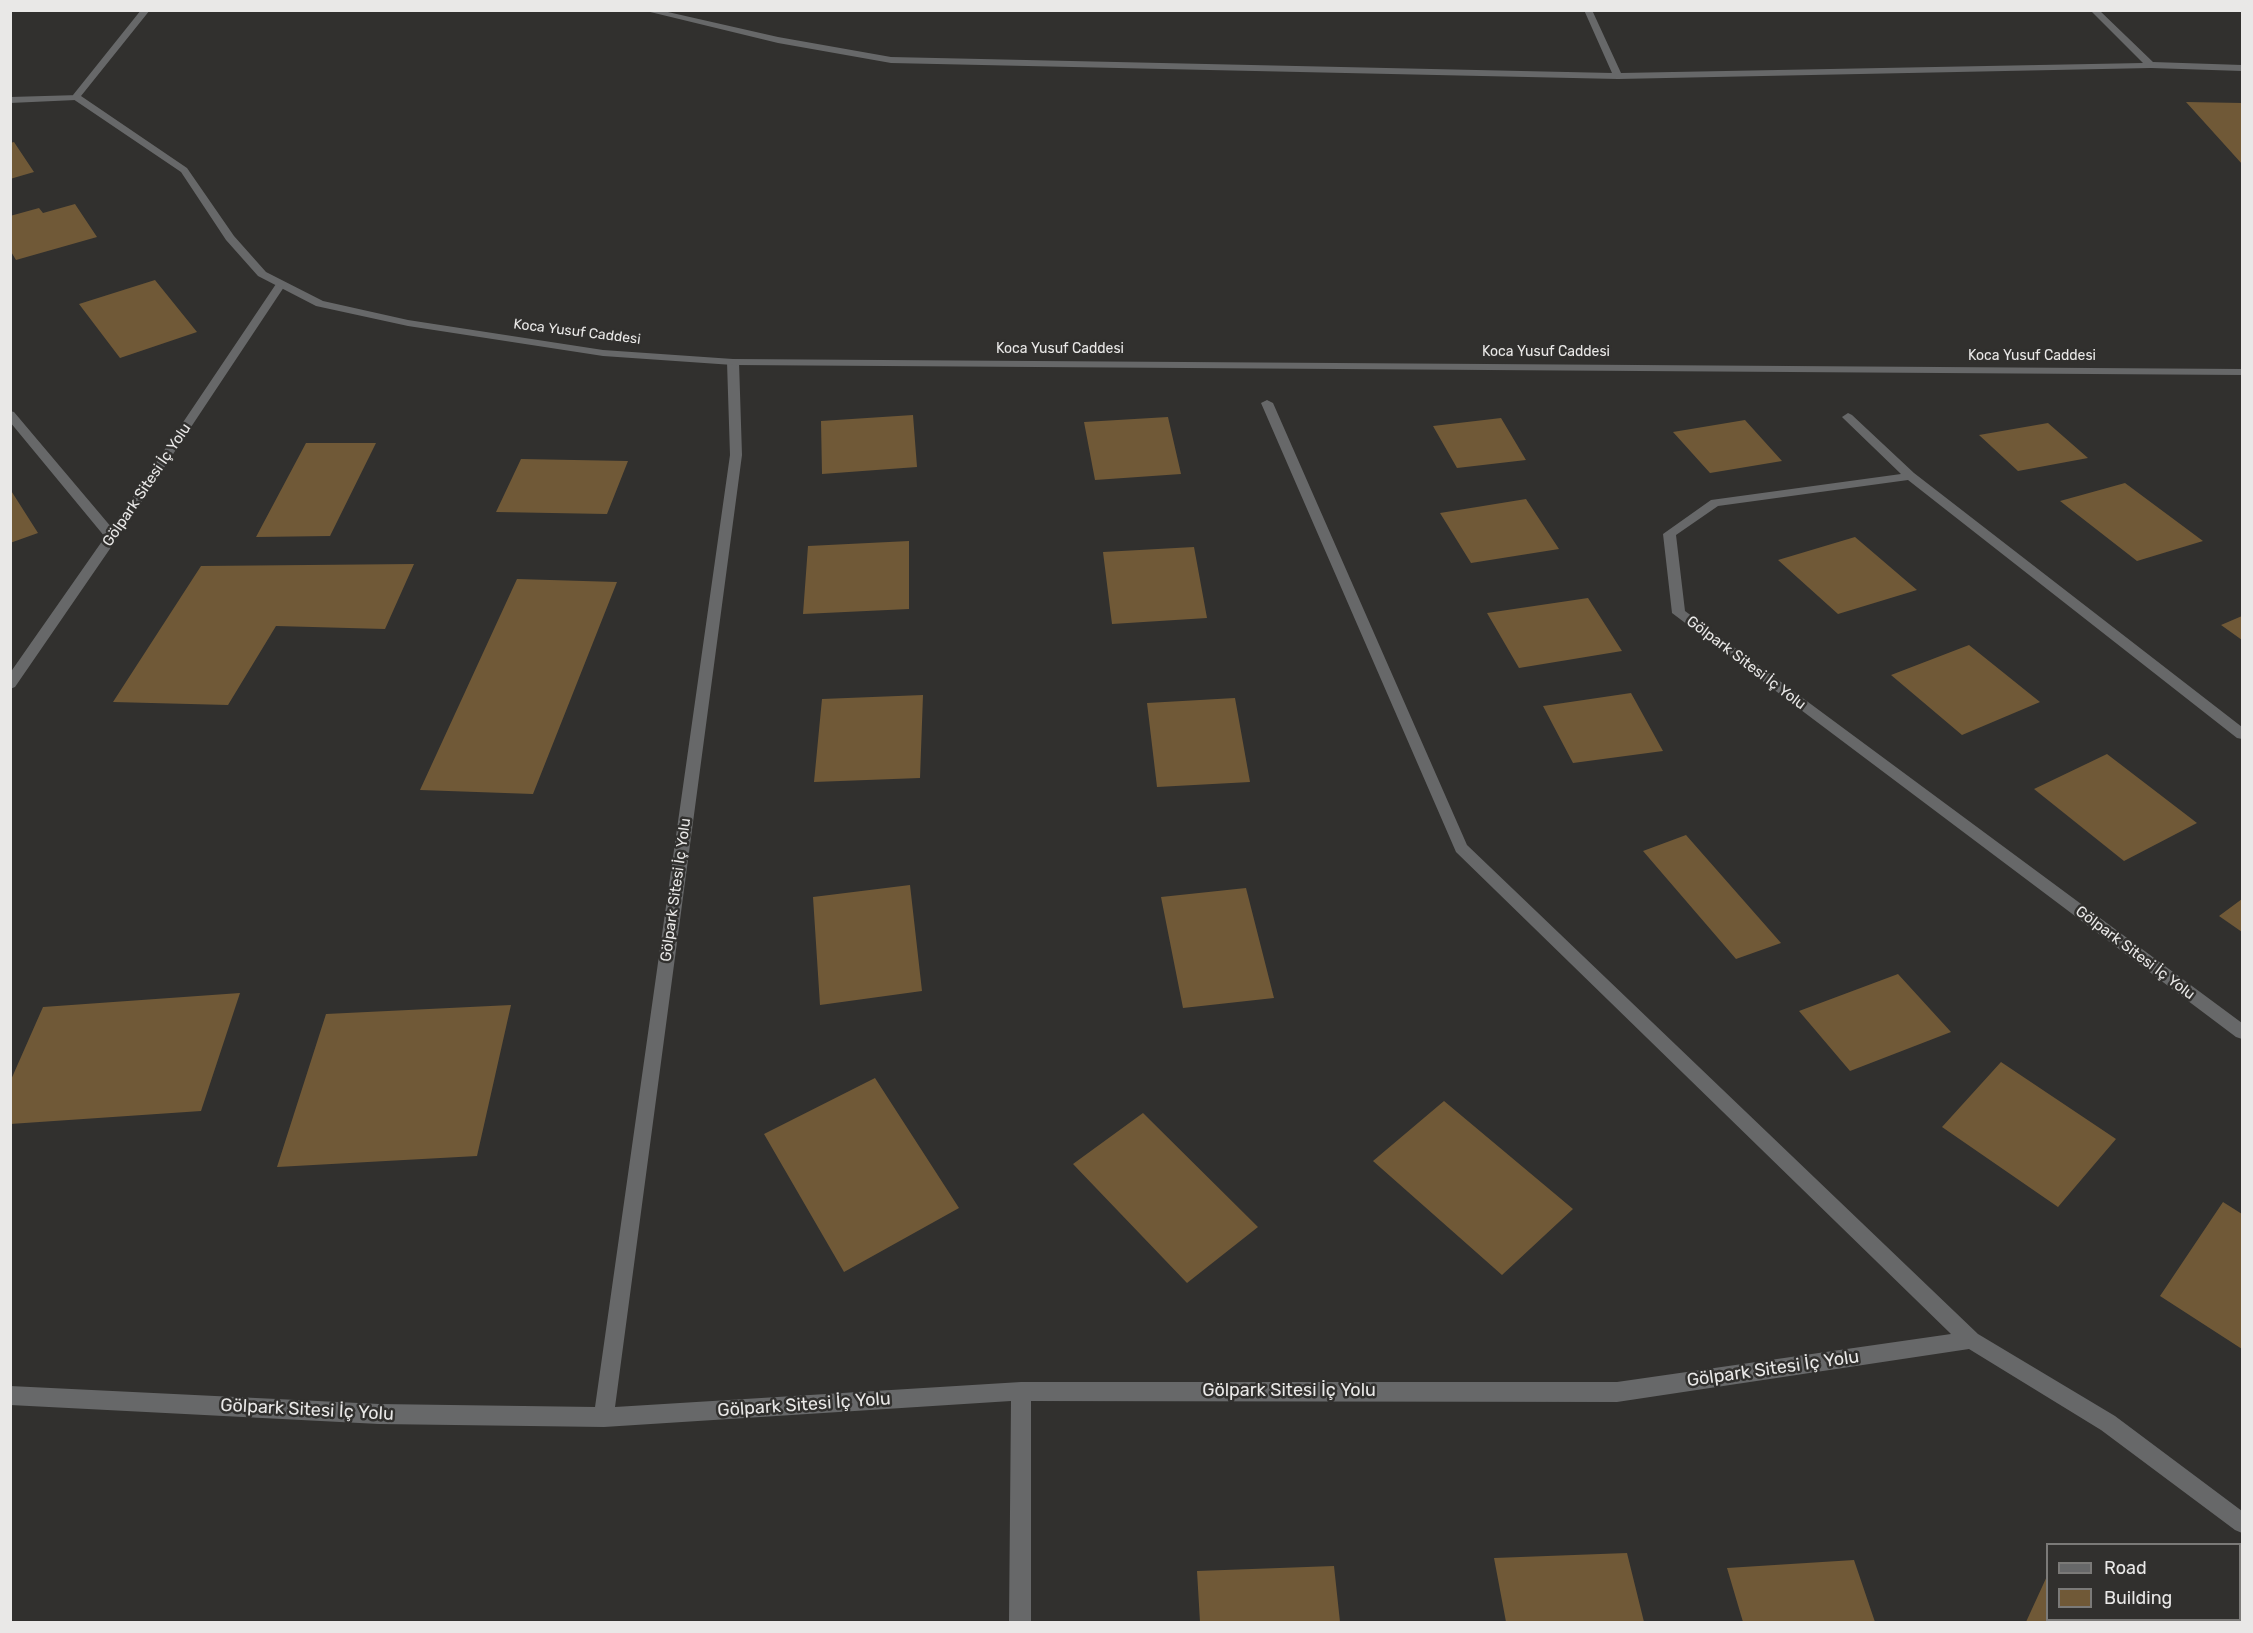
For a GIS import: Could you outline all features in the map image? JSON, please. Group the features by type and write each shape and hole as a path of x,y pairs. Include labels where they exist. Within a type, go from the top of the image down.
{"street":[{"path":"10,100 76,97 146,10"},
{"path":"646,10 778,40 891,60 1618,76 2151,65 2242,68"},
{"path":"1588,10 1618,76"},
{"path":"2094,10 2151,65"},
{"name":"Koca Yusuf Caddesi","path":"76,97 184,170 230,238 262,274 320,304 408,323 603,353 733,362 2242,372"},
{"name":"Gölpark Sitesi İç Yolu","path":"10,684 112,537 281,284"},
{"name":"Gölpark Sitesi İç Yolu","path":"604,1417 736,455 733,362"},
{"path":"1267,403 1461,848 1971,1340 2108,1423 2242,1523"},
{"path":"10,414 112,537"},
{"path":"1848,417 1910,476 2242,734"},
{"name":"Gölpark Sitesi İç Yolu","path":"1910,476 1715,503 1669,534 1679,613 2242,1032"},
{"name":"Gölpark Sitesi İç Yolu","path":"10,1395 379,1414 604,1417 1021,1391 1617,1392 1971,1340"},
{"path":"1020,1623 1021,1391"}],"building":[{"path":"2186,102 2242,103 2242,164"},
{"path":"14,142 34,172 10,179 10,143"},
{"path":"75,204 97,237 16,260 10,250 10,216 39,208 43,213"},
{"path":"155,280 197,332 120,358 79,304"},
{"path":"913,415 917,467 822,474 821,421"},
{"path":"1168,417 1181,474 1095,480 1084,422"},
{"path":"1501,418 1526,460 1457,468 1433,426"},
{"path":"1745,420 1782,461 1710,473 1673,432"},
{"path":"2048,423 2088,458 2018,471 1979,435"},
{"path":"306,443 376,443 330,536 256,537"},
{"path":"521,459 628,461 607,514 496,512"},
{"path":"2125,483 2203,541 2137,561 2060,501"},
{"path":"10,489 38,533 10,543"},
{"path":"1526,499 1559,549 1471,563 1440,513"},
{"path":"1855,537 1917,590 1838,614 1778,560"},
{"path":"909,541 909,609 803,614 808,546"},
{"path":"1194,547 1207,618 1112,624 1103,552"},
{"path":"414,564 385,629 276,626 228,705 113,702 201,566"},
{"path":"517,579 617,582 533,794 420,790"},
{"path":"1588,598 1622,651 1519,668 1487,613"},
{"path":"2242,616 2242,640 2221,625"},
{"path":"1969,645 2040,702 1962,735 1891,675"},
{"path":"1631,693 1663,751 1573,763 1543,706"},
{"path":"923,695 920,778 814,782 822,699"},
{"path":"1235,698 1250,782 1157,787 1147,703"},
{"path":"2107,754 2197,823 2124,861 2034,789"},
{"path":"1686,835 1781,943 1736,959 1643,851"},
{"path":"910,885 922,991 820,1005 813,897"},
{"path":"1246,888 1274,998 1183,1008 1161,897"},
{"path":"2242,899 2242,932 2219,916"},
{"path":"1898,974 1951,1032 1850,1071 1799,1011"},
{"path":"240,993 201,1111 10,1124 10,1082 43,1007"},
{"path":"511,1005 477,1156 277,1167 326,1014"},
{"path":"2001,1062 2116,1139 2058,1207 1942,1127"},
{"path":"875,1078 959,1208 844,1272 764,1134"},
{"path":"1444,1101 1573,1209 1502,1275 1373,1161"},
{"path":"1143,1113 1258,1227 1187,1283 1073,1164"},
{"path":"2223,1202 2242,1214 2242,1349 2160,1296"},
{"path":"1627,1553 1644,1622 1506,1622 1494,1558"},
{"path":"1854,1560 1875,1622 1743,1622 1727,1568"},
{"path":"1334,1566 1340,1622 1200,1622 1197,1571"},
{"path":"2046,1578 2046,1621 2164,1622 2026,1622"}]}
